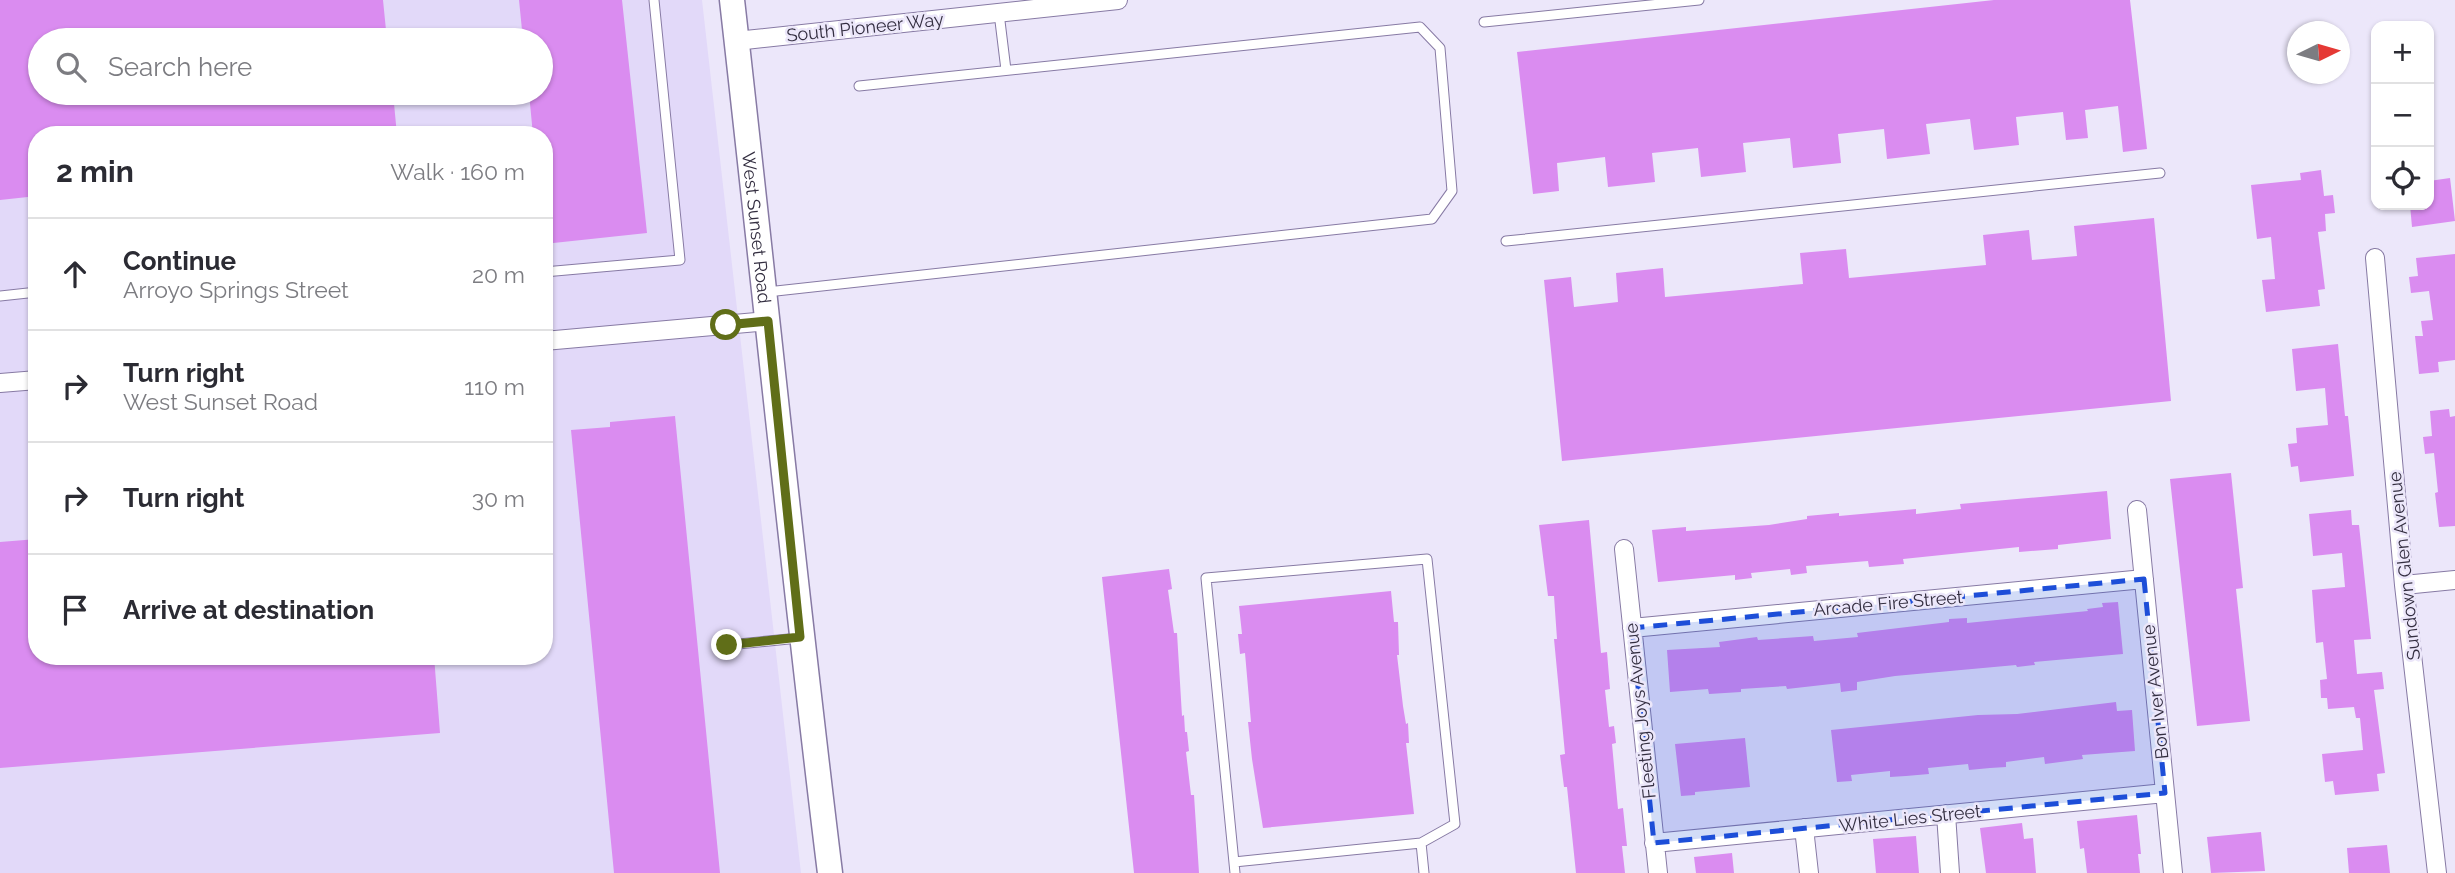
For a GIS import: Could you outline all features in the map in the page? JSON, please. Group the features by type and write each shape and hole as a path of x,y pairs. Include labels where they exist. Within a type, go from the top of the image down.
{"main road":[{"name":"West Sunset Road","path":"732,0 800,637 830,873"}],"street":[{"name":"South Pioneer Way","path":"736,41 1118,0"},
{"name":"Sundown Glen Avenue","path":"2375,258 2404,585 2437,873"},
{"path":"553,340 768,321"},
{"path":"0,383 28,381"},
{"name":"Bon Iver Avenue","path":"2137,510 2173,873"},
{"name":"Fleeting Joys Avenue","path":"1623,549 1658,873"},
{"name":"Arcade Fire Street","path":"1632,628 2144,579"},
{"path":"2404,585 2455,580"},
{"name":"White Lies Street","path":"1654,843 2165,793"},
{"path":"1946,814 1951,873"},
{"path":"1804,828 1809,873"}],"lane":[{"path":"553,271 680,260 654,0"},
{"path":"1485,22 1699,0"},
{"path":"999,13 1006,70"},
{"path":"765,292 1432,219 1452,191 1440,48 1420,27 859,86"},
{"path":"1506,241 2160,173"},
{"path":"0,296 28,293"},
{"path":"1234,862 1421,843 1455,824 1427,559 1206,578 1234,862 1236,873"},
{"path":"727,645 800,637"},
{"path":"1421,843 1424,873"}],"highlighted area":[{"path":"2144,579 2165,793 1654,843 1632,628"}],"shaded area":[{"path":"0,0 702,0 801,873 0,873"}],"building":[{"path":"0,0 383,0 386,28 28,28 28,105 394,105 396,126 28,126 28,197 0,200"},
{"path":"519,0 622,0 647,233 553,243 553,126 532,126 530,105 553,105 553,28 522,28"},
{"path":"1994,0 2130,0 2147,149 2123,152 2118,106 2085,110 2088,138 2066,140 2063,112 2016,117 2019,145 1974,150 1970,119 1926,124 1930,154 1887,159 1884,129 1838,134 1841,163 1793,168 1790,138 1743,143 1746,172 1701,177 1698,148 1652,153 1655,182 1608,187 1605,157 1557,163 1559,191 1533,194 1517,52"},
{"path":"2321,170 2324,196 2333,195 2335,213 2325,214 2326,231 2318,232 2325,289 2318,290 2320,306 2266,312 2262,280 2275,279 2271,237 2257,239 2251,185 2301,180 2300,173"},
{"path":"2450,178 2455,221 2412,227 2410,210 2434,210 2434,180"},
{"path":"2154,218 2171,401 1562,461 1544,280 1571,277 1574,307 1618,302 1616,273 1663,268 1665,297 1803,284 1800,253 1846,249 1849,278 1986,265 1983,235 2029,230 2032,260 2077,256 2074,226"},
{"path":"2455,254 2455,360 2438,362 2439,372 2419,374 2415,336 2423,336 2421,321 2433,320 2429,291 2411,293 2409,277 2418,276 2416,258"},
{"path":"2338,344 2354,476 2300,482 2298,466 2291,467 2288,444 2297,443 2296,428 2328,425 2325,388 2296,391 2292,349"},
{"path":"2449,409 2450,417 2455,416 2455,526 2439,527 2434,453 2425,454 2423,437 2432,436 2430,411"},
{"path":"675,416 720,873 614,873 571,430 610,427 610,422"},
{"path":"2231,473 2243,588 2236,589 2250,721 2197,726 2170,479"},
{"path":"2107,491 2111,539 2058,545 2058,549 2019,552 2019,547 1903,559 1904,564 1869,567 1868,561 1806,566 1807,573 1791,575 1790,569 1751,573 1752,578 1735,580 1735,575 1658,582 1652,530 1686,527 1686,531 1769,525 1807,519 1807,516 1839,513 1839,516 1916,509 1916,514 1961,509 1960,504"},
{"path":"2351,510 2352,525 2359,525 2371,639 2354,640 2357,674 2382,672 2384,689 2374,690 2385,773 2377,774 2379,791 2335,795 2333,781 2325,782 2322,754 2363,750 2360,718 2356,718 2354,707 2328,709 2327,698 2321,698 2320,680 2327,679 2323,642 2316,643 2312,590 2345,587 2342,553 2313,556 2309,514"},
{"path":"1589,520 1601,653 1607,652 1610,689 1605,690 1609,727 1614,726 1616,743 1612,744 1618,809 1623,808 1627,846 1622,846 1625,873 1576,873 1567,787 1564,787 1560,755 1565,754 1554,639 1557,639 1554,596 1548,596 1539,525"},
{"path":"28,540 28,665 435,665 440,733 0,768 0,542"},
{"path":"1169,569 1172,589 1168,590 1174,633 1177,633 1182,716 1184,715 1187,732 1189,751 1186,752 1191,795 1194,795 1199,873 1134,873 1102,577"},
{"path":"1391,591 1394,622 1398,622 1397,655 1406,724 1408,723 1409,743 1406,743 1414,814 1263,828 1248,722 1251,722 1245,653 1240,654 1238,634 1242,634 1239,606"},
{"path":"2118,602 2123,654 2034,662 2035,665 2017,667 1895,676 1857,682 1857,690 1841,692 1840,683 1787,689 1786,686 1741,689 1741,692 1709,694 1708,689 1670,692 1667,650 1720,647 1719,642 1757,637 1758,640 1813,636 1814,641 1858,637 1857,633 1949,622 1949,619 1967,618 1967,623 2088,611 2087,609 2103,607 2102,603"},
{"path":"2116,702 2117,711 2132,710 2135,751 2082,755 2083,759 2045,764 2044,757 2006,762 2006,767 1969,770 1968,764 1928,768 1929,774 1906,776 1890,777 1890,771 1851,775 1852,781 1837,782 1831,730 1978,715 2017,714"},
{"path":"1745,738 1750,787 1695,792 1695,795 1681,796 1675,744"},
{"path":"2137,815 2140,873 2087,873 2084,848 2080,849 2077,821"},
{"path":"2022,823 2024,839 2033,838 2036,873 1986,873 1980,828"},
{"path":"2261,832 2265,871 2211,873 2207,837"},
{"path":"1916,836 1919,873 1876,873 1873,839"},
{"path":"2387,845 2390,873 2349,873 2347,848"},
{"path":"1732,853 1734,873 1696,873 1694,857"}],"route":[{"path":"726,325 768,321 800,637 727,645"}]}
